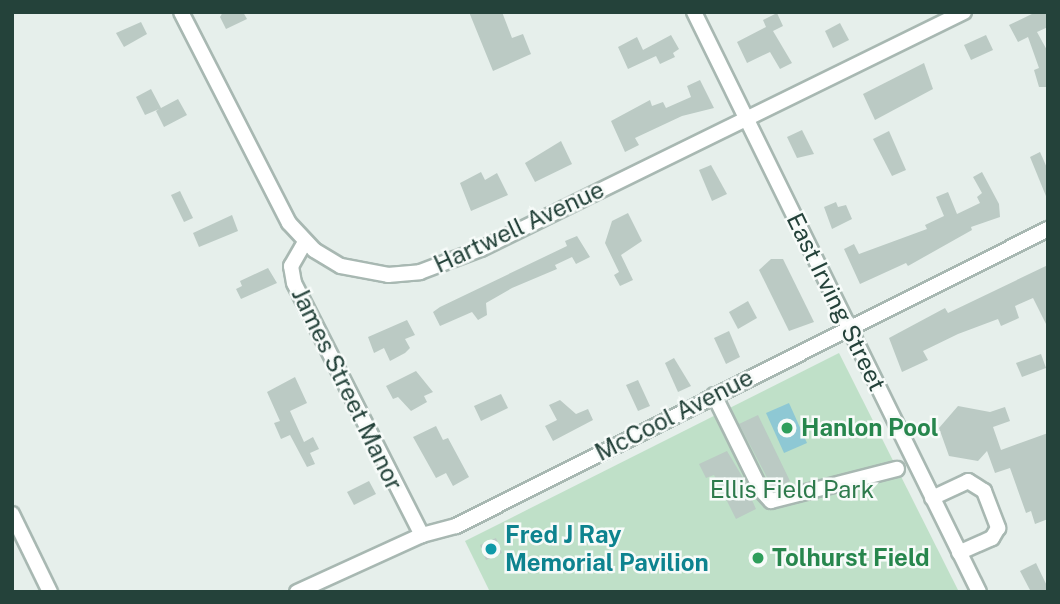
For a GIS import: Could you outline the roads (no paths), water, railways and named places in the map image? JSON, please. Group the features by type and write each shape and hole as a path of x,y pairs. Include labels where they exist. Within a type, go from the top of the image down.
{"street":[{"name":"Hartwell Avenue","path":"181,12 266,186 305,242 352,270 388,275 420,272 481,249 964,12"},
{"name":"East Irving Street","path":"694,12 979,592"},
{"name":"McCool Avenue","path":"297,592 422,535 456,526 1048,229"},
{"name":"James Street Manor","path":"305,242 291,266 294,283 422,535"},
{"path":"714,395 761,490 771,500 897,468"},
{"path":"932,498 968,481 984,491 998,528 992,538 960,553"},
{"path":"12,514 50,592"}],"water":[{"name":"Hanlon Pool","path":"789,403 807,443 784,453 766,413"}],"place":[{"name":"Hanlon Pool","path":"787,428"},
{"name":"Fred J Ray Memorial Pavilion","path":"491,549"},
{"name":"Tolhurst Field","path":"758,558"}],"park label":[{"name":"Ellis Field Park","path":"792,490"}]}
